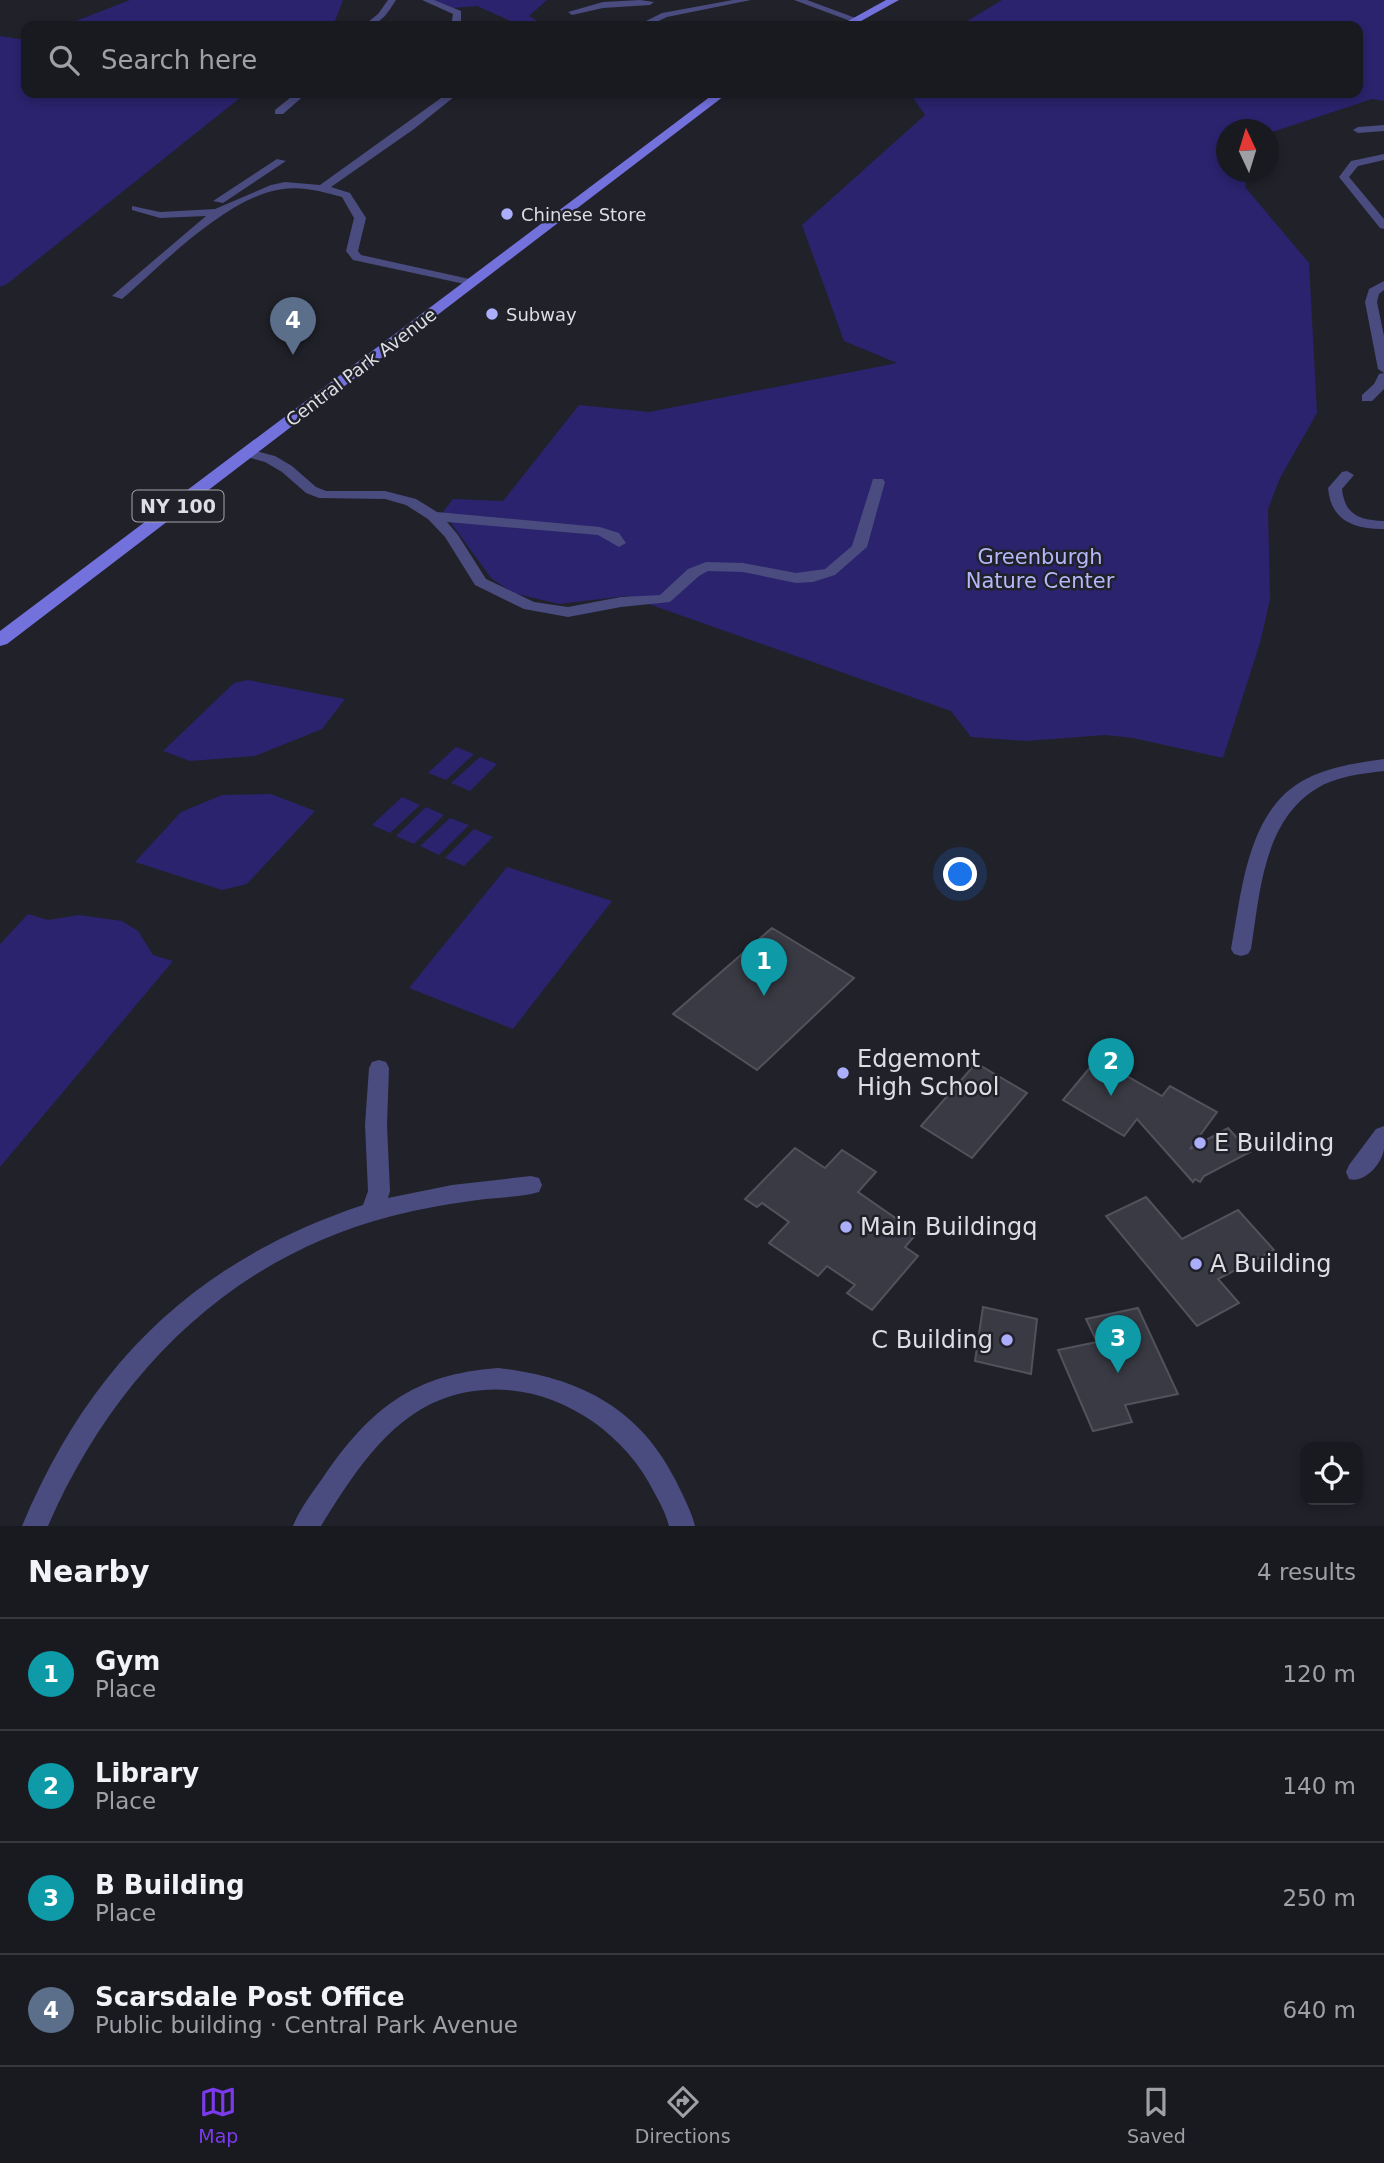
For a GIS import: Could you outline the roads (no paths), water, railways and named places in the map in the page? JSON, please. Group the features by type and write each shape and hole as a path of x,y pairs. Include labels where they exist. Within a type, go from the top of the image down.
{"main road":[{"path":"856,20 894,0"},
{"name":"Central Park Avenue","path":"0,640 715,98"}],"street":[{"path":"374,21 382,16 392,0"},
{"path":"426,0 457,12 458,21"},
{"path":"651,21 747,0"},
{"path":"798,0 856,20"},
{"path":"572,12 603,5 650,1 658,21"},
{"path":"279,112 296,98"},
{"path":"322,188 448,98"},
{"path":"1358,130 1384,128"},
{"path":"1384,157 1352,164 1346,169 1344,177 1384,226"},
{"path":"198,213 281,161"},
{"path":"118,296 215,212 275,187 291,185 346,194 359,216 360,223 352,251 357,258 470,283"},
{"path":"135,208 160,215 215,212"},
{"path":"1384,285 1373,292 1371,302 1384,369"},
{"path":"1367,398 1380,386 1384,377"},
{"path":"248,453 270,459 288,469 310,490 324,495 385,495 411,502 433,516 451,535 480,582 530,606 568,612 621,602 664,599 692,573 710,566 730,566 798,580 824,575 838,568 860,546 878,482"},
{"path":"1347,475 1335,488 1336,503 1341,512 1357,522 1384,525"},
{"path":"433,516 600,531 614,536 619,543"},
{"path":"1241,949 1262,847 1276,813 1298,792 1331,775 1353,768 1384,765"},
{"path":"372,1211 379,1191 376,1125 379,1068"},
{"path":"1357,1172 1384,1135"},
{"path":"35,1526 67,1457 97,1408 134,1361 178,1317 225,1283 282,1248 342,1221 372,1211 433,1197 531,1185"},
{"path":"306,1526 342,1469 405,1406 438,1389 469,1381 523,1381 548,1385 596,1407 644,1451 680,1517 682,1526"}],"place":[{"name":"Chinese Store","path":"507,214"},
{"name":"Subway","path":"492,314"},
{"name":"Scarsdale Post Office","path":"293,355"},
{"name":"Gym","path":"764,996"},
{"name":"Edgemont High School","path":"843,1073"},
{"name":"Library","path":"1111,1096"},
{"name":"E Building","path":"1200,1143"},
{"name":"Main Buildingq","path":"846,1227"},
{"name":"A Building","path":"1196,1264"},
{"name":"C Building","path":"1007,1340"},
{"name":"B Building","path":"1118,1373"}],"park label":[{"name":"Greenburgh Nature Center","path":"1040,569"}]}
